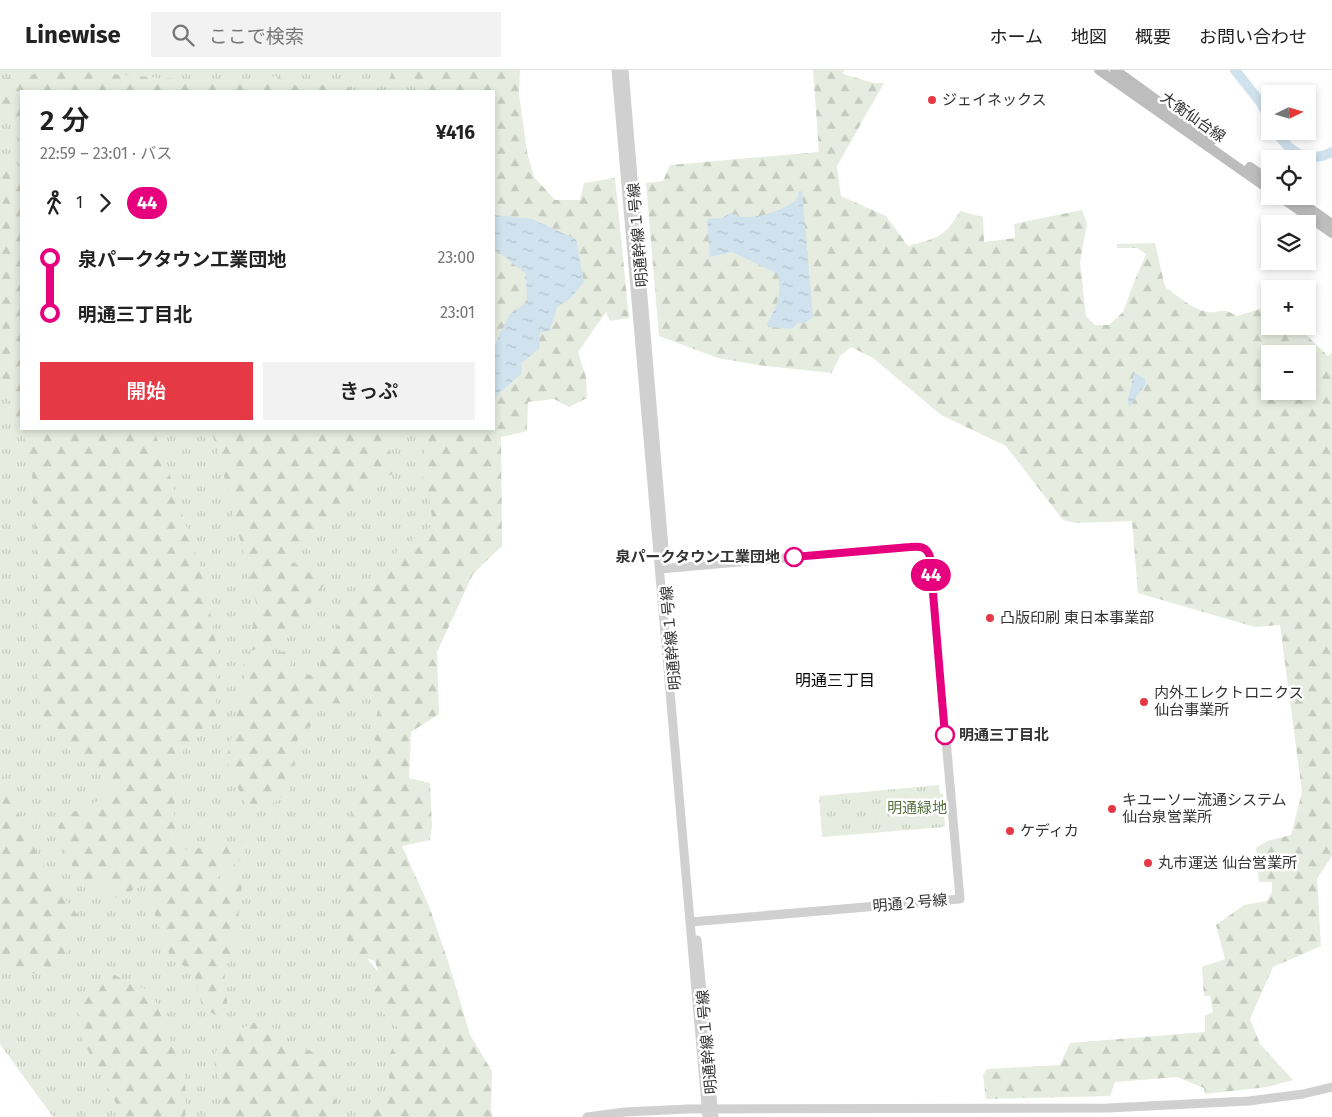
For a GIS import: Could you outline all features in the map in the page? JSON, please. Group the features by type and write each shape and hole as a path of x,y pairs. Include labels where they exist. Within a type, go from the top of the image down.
{"main road":[{"name":"大衡仙台線","path":"1098,70 1261,184"},
{"name":"大衡仙台線","path":"1115,70 1261,175"},
{"path":"1292,205 1332,233"},
{"path":"1305,205 1332,224"}],"street":[{"path":"616,70 662,569"},
{"name":"明通幹線１号線","path":"624,70 662,569 710,1113"},
{"name":"明通２号線","path":"662,569 920,546 927,550 930,557 960,899 693,921"},
{"path":"587,1117 651,1110 710,1113 1108,1113 1249,1101 1302,1094 1332,1087"}],"green space":[{"path":"0,70 425,70 435,90 20,90 20,430 436,430 439,528 385,704 360,950 389,985 407,1030 397,1083 376,1117 53,1117 0,1044"},
{"path":"63,70 251,83 275,76 307,90 20,90 20,120 0,115 0,79"},
{"path":"392,70 520,70 519,94 527,152 534,177 555,200 580,200 584,183 615,178 629,318 610,321 606,312 578,352 586,377 587,398 569,407 554,399 528,402 527,431 501,437 502,546 473,574 437,652 439,714 411,732 409,778 430,783 432,827 430,840 402,846 429,906 470,1035 492,1071 491,1108 493,1117 369,1117 390,1082 386,1062 401,1031 369,999 381,981 375,961 354,955 340,917 351,905 343,887 343,852 352,814 378,742 370,737 379,708 368,695 347,704 317,701 312,725 299,732 289,791 275,802 259,810 248,811 226,760 239,706 245,691 243,662 289,650 292,668 317,678 323,655 337,627 373,577 393,566 397,551 433,525 430,503 420,469 427,441 427,430 495,430 495,90 423,90 420,84 390,79"},
{"path":"813,70 844,70 843,74 874,83 884,83 837,166 841,196 886,216 908,246 939,236 949,227 960,211 983,217 984,242 1015,238 1014,224 1082,210 1087,223 1080,262 1086,316 1095,325 1109,325 1123,312 1146,254 1137,248 1117,248 1117,244 1155,243 1165,287 1191,305 1207,312 1223,310 1237,316 1261,309 1261,335 1306,335 1328,356 1332,353 1332,856 1317,879 1321,946 1273,967 1250,1019 1260,1044 1293,1080 1267,1087 1205,1094 1204,1088 1177,1077 1115,1082 1110,1096 986,1099 983,1075 987,1069 1060,1065 1070,1043 1205,1032 1205,1016 1213,1012 1210,996 1204,996 1202,967 1225,959 1216,925 1244,905 1267,901 1272,892 1272,882 1259,882 1256,848 1267,841 1291,835 1302,792 1280,625 1255,627 1138,593 1132,521 1076,523 1063,520 1006,446 941,415 873,358 851,347 840,356 832,373 758,365 718,358 659,336 646,183 663,181 670,165 819,152"},
{"path":"328,83 350,87 350,90 307,90"},
{"path":"0,164 20,173 20,425 0,379"},
{"path":"22,430 153,430 164,456 204,578 217,649 216,716 184,747 174,806 176,851 243,841 244,857 216,879 242,883 235,949 224,970 228,1013 219,1017 202,1007 193,971 171,959 144,885 113,899 102,883 83,885 63,849 66,838 58,828 63,817 108,796 100,768 71,750 55,736 42,714 38,695 39,635 32,469"},
{"path":"211,430 372,430 386,434 395,472 333,510 292,562 326,582 280,643 249,651 256,603"},
{"path":"0,770 31,842 57,889 79,917 58,976 37,973 20,975 0,953"},
{"name":"明通緑地","path":"939,785 940,794 943,794 945,827 822,837 819,796"},
{"path":"110,973 152,992 185,1078 185,1117 123,1117 77,1029 79,998 97,993"},
{"path":"263,1019 289,1043 313,1052 328,1064 339,1117 220,1117 224,1096 214,1062 219,1038"}],"water":[{"path":"802,191 813,317 805,323 798,323 791,329 768,327 767,324 776,306 779,294 778,274 732,252 710,257 707,219 722,218 730,213 742,217 764,215 787,206 798,198 798,192"},
{"path":"495,215 532,219 576,239 584,282 570,299 557,307 550,331 540,332 539,349 521,363 522,373 495,399 495,345 509,315 527,302 526,274 500,253 495,251"},
{"path":"1134,373 1145,378 1145,385 1129,407 1128,400"}],"waterway":[{"path":"1235,70 1261,103"},
{"path":"1283,140 1293,150 1307,157 1323,156 1332,152"}],"bus line":[{"name":"44","path":"794,557 920,546 927,550 930,557 945,735"}],"place":[{"name":"ジェイネックス","path":"932,100"},
{"name":"泉パークタウン工業団地","path":"794,557"},
{"name":"凸版印刷 東日本事業部","path":"990,618"},
{"name":"内外エレクトロニクス 仙台事業所","path":"1144,702"},
{"name":"明通三丁目北","path":"945,735"},
{"name":"キユーソー流通システム 仙台泉営業所","path":"1112,809"},
{"name":"ケディカ","path":"1010,831"},
{"name":"丸市運送 仙台営業所","path":"1148,863"}],"district":[{"name":"明通三丁目","path":"835,680"}]}
